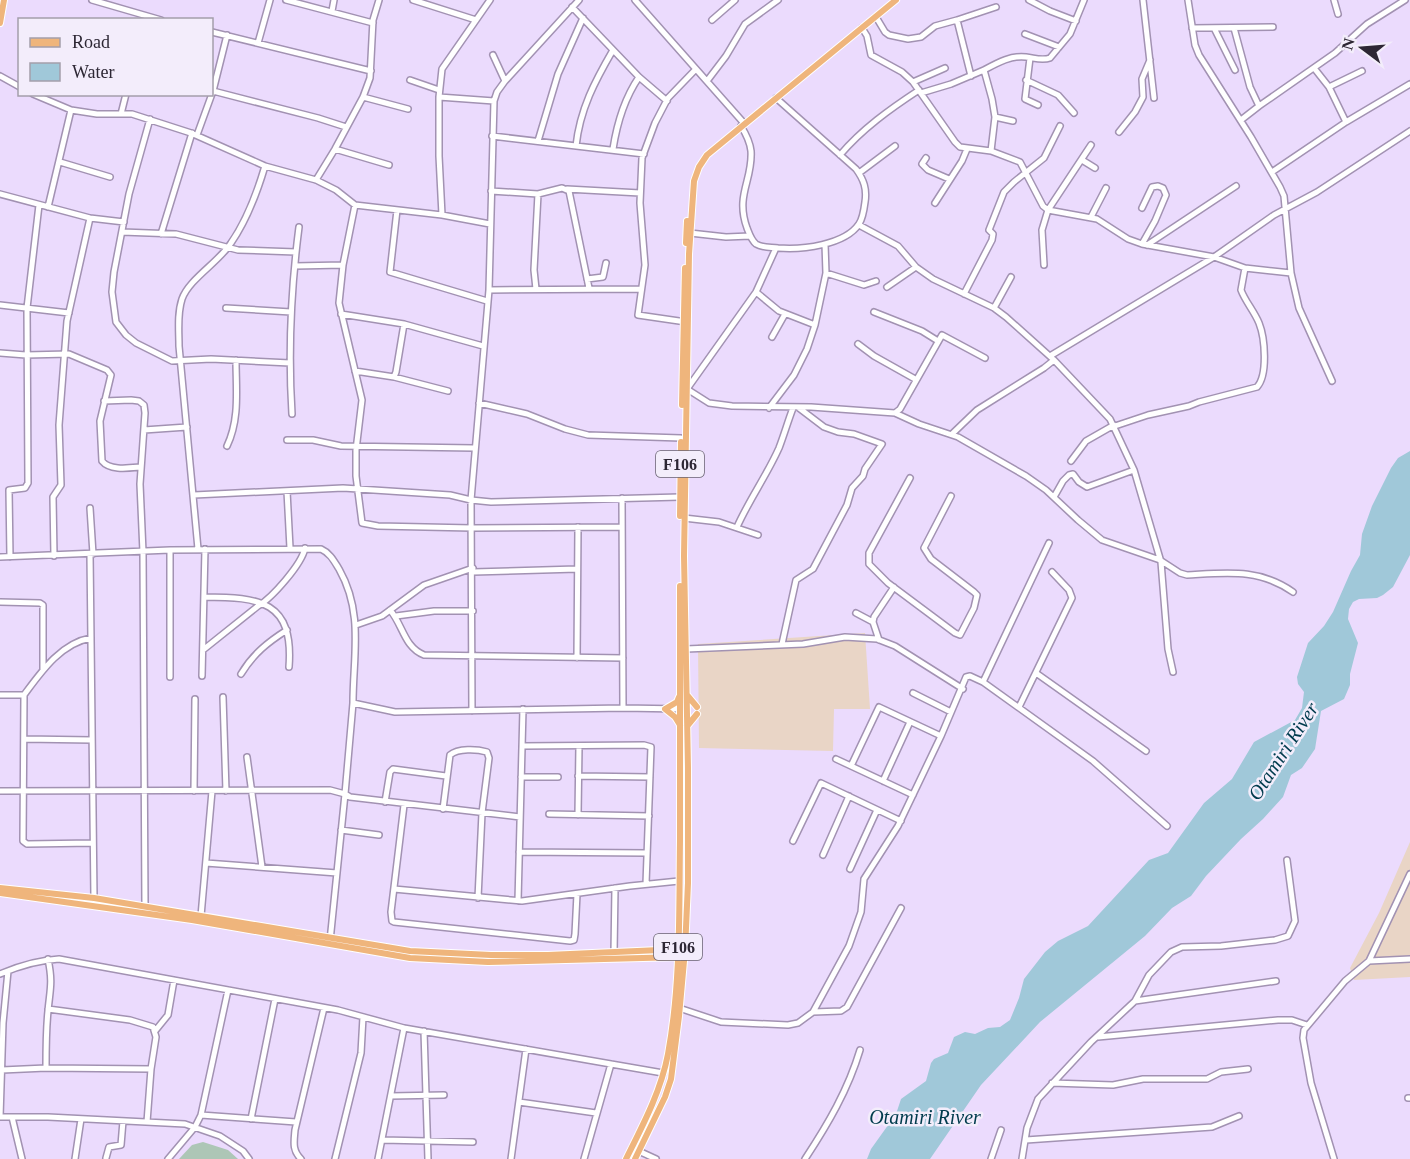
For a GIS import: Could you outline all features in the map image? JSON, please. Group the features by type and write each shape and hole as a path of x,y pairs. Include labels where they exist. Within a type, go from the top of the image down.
{"main road":[{"path":"0,23 4,0"},
{"name":"F106","path":"687,255 692,196 699,167 707,155 890,0"},
{"name":"F106","path":"682,949 680,725 683,709 684,518 681,438 688,195 695,165 704,152 776,98 896,0"},
{"name":"F106","path":"683,696 686,649 680,497 687,389 686,322"},
{"path":"680,725 675,717 666,710 683,696 697,710 687,729"},
{"name":"F106","path":"626,1159 635,1149 660,1108 671,1079 688,885 687,729 683,709"},
{"path":"0,890 158,912 330,942 390,949 514,955 682,949"},
{"path":"0,890 94,898 145,906 158,912 201,916 410,958 488,962 681,957"},
{"name":"F106","path":"635,1159 635,1149 663,1073 677,1007"}],"street":[{"path":"92,0 146,18"},
{"path":"258,43 270,0"},
{"path":"286,0 373,23"},
{"path":"332,11 334,0"},
{"path":"316,180 336,149 363,97 371,71 373,23 379,0"},
{"path":"413,0 476,20"},
{"path":"442,215 439,90 442,69 490,0"},
{"path":"472,711 471,500 489,290 494,101 505,81 579,0"},
{"path":"635,0 742,123 751,150 742,204 743,217 750,236 756,244 776,248 810,247 825,244 852,232 862,219 867,192 859,173 776,98"},
{"path":"712,20 735,0"},
{"path":"707,81 734,45 745,24 778,0"},
{"path":"1029,0 1076,21"},
{"path":"840,155 860,133 867,130 892,107 920,92 971,76 1008,59 1020,57 1047,60 1066,39 1084,0"},
{"path":"1143,0 1154,98"},
{"path":"1188,0 1199,55 1281,187 1291,273 1299,308 1332,381"},
{"path":"1334,0 1338,14"},
{"path":"1241,120 1335,53 1366,24 1405,0"},
{"path":"876,17 885,32 908,39 921,37 934,27 996,6"},
{"path":"572,7 639,77 667,101"},
{"path":"538,141 558,74 583,18"},
{"path":"957,20 971,76"},
{"path":"1192,28 1273,27"},
{"path":"862,28 867,36 871,55 902,72 913,82 955,142 968,149 991,151 1020,162 1043,206 1048,210 1090,217 1104,222 1128,239 1144,245 1214,257 1245,268 1291,273"},
{"path":"1214,28 1235,70"},
{"path":"1233,28 1250,87 1259,106"},
{"path":"213,32 371,71"},
{"path":"1025,34 1059,46"},
{"path":"227,35 213,91 346,127"},
{"path":"576,146 580,120 588,95 613,50"},
{"path":"493,55 505,81"},
{"path":"1030,58 1024,99 1038,105"},
{"path":"1119,132 1136,112 1143,97 1142,79 1150,60"},
{"path":"913,82 945,68"},
{"path":"1314,68 1329,87 1346,122"},
{"path":"686,322 638,315 645,253 640,168 656,123 667,101 696,69"},
{"path":"984,70 995,117 991,151"},
{"path":"1329,87 1362,71"},
{"path":"0,76 18,86"},
{"path":"613,149 626,98 639,77"},
{"path":"410,80 439,90"},
{"path":"1026,80 1058,95 1074,113"},
{"path":"1272,172 1346,122 1410,84"},
{"path":"38,96 71,110 97,114 132,114 195,134 265,166 316,180 336,190 355,205 442,215 490,224"},
{"path":"121,114 126,96"},
{"path":"161,234 195,134 211,96"},
{"path":"363,97 408,109"},
{"path":"439,97 494,101"},
{"path":"48,207 71,110"},
{"path":"995,117 1013,121"},
{"path":"150,119 136,167 114,272 112,292 116,322 126,335 164,359 290,363"},
{"path":"964,294 992,240 993,234 989,228 1004,192 1044,158 1060,126"},
{"path":"952,434 976,410 1044,368 1052,358 1410,131"},
{"path":"492,136 644,154"},
{"path":"1044,265 1042,230 1048,210 1091,145"},
{"path":"859,173 895,146"},
{"path":"336,149 389,165"},
{"path":"934,203 968,149"},
{"path":"926,158 922,164 928,170 949,179"},
{"path":"1082,160 1095,168"},
{"path":"60,162 110,177"},
{"path":"202,676 204,597 181,360 179,326 182,301 189,288 228,247 251,207 265,166"},
{"path":"1144,245 1236,186"},
{"path":"1142,208 1152,187 1163,188 1166,195 1144,245"},
{"path":"1090,217 1106,188"},
{"path":"491,191 538,194 567,189 640,193"},
{"path":"567,189 589,288"},
{"path":"0,194 90,218 124,222"},
{"path":"536,289 534,270 538,194"},
{"path":"10,557 9,490 26,488 28,483 27,308 39,205"},
{"path":"355,205 343,265 339,303 362,400 356,450 362,523 366,525 472,528 622,527"},
{"path":"397,210 390,272 396,276 487,301"},
{"path":"54,556 53,496 61,485 59,425 64,354 69,313 90,218"},
{"path":"859,225 898,246 916,267 933,279 994,308 1019,327 1052,358 1115,426 1134,470 1160,560 1168,649 1173,672"},
{"path":"292,414 291,312 299,227"},
{"path":"122,232 176,234 238,250 296,252"},
{"path":"690,233 726,237 750,236"},
{"path":"769,408 794,375 807,349 815,325 826,273 825,244"},
{"path":"776,248 756,292 687,389 709,403 895,413 919,424 952,434 1026,476 1054,497 1102,540 1160,560 1187,575 1252,573 1268,578 1293,592"},
{"path":"587,279 603,277 606,263"},
{"path":"295,266 343,265"},
{"path":"887,287 916,267"},
{"path":"1071,461 1086,441 1115,426 1148,415 1257,387 1262,382 1264,374 1263,341 1260,324 1241,290 1245,268"},
{"path":"826,273 864,285 876,281"},
{"path":"994,308 1011,277"},
{"path":"489,290 640,289"},
{"path":"756,292 785,314 815,325"},
{"path":"0,305 69,313"},
{"path":"226,308 291,312"},
{"path":"874,312 922,331 938,341"},
{"path":"341,314 404,324 483,346"},
{"path":"772,337 785,314"},
{"path":"394,377 404,324"},
{"path":"895,413 900,409 942,335 985,358"},
{"path":"858,344 874,356 915,379"},
{"path":"0,353 69,354 107,370 111,375 99,428 102,461 105,465 113,467 141,467"},
{"path":"227,446 236,420 236,360"},
{"path":"355,372 394,377 448,391"},
{"path":"104,401 131,400 142,403 145,413 141,467 145,906"},
{"path":"479,403 538,417 565,429 588,435 681,438"},
{"path":"737,527 780,446 796,408"},
{"path":"782,644 796,580 813,570 847,505 852,488 864,476 865,469 882,444 824,427 796,408"},
{"path":"144,430 187,427"},
{"path":"287,440 304,439 341,446 474,448"},
{"path":"1054,497 1069,475 1073,474 1078,483 1087,487 1134,470"},
{"path":"910,478 867,560 894,587 960,635 974,608 976,595 931,559 924,548 951,496"},
{"path":"194,495 324,488 450,495 491,502 680,497"},
{"path":"286,491 290,548"},
{"path":"622,498 623,708"},
{"path":"90,508 94,898"},
{"path":"684,518 737,527 758,535"},
{"path":"577,658 578,527"},
{"path":"983,682 1049,543"},
{"path":"0,556 54,556 201,549 305,548 327,551 334,560 350,593 356,625 353,703 330,942"},
{"path":"203,650 273,594 301,559 305,548"},
{"path":"170,550 170,677"},
{"path":"356,625 376,619 424,585 473,570 578,569"},
{"path":"1019,707 1071,598 1069,590 1052,572"},
{"path":"879,640 873,622 874,617 894,587"},
{"path":"204,597 244,598 263,603 280,618 287,630 290,644 289,667"},
{"path":"0,602 43,605 43,670"},
{"path":"390,610 396,616 409,643 417,652 431,656 623,658"},
{"path":"396,616 434,611 473,611"},
{"path":"856,613 873,622"},
{"path":"241,674 255,654 287,630"},
{"path":"686,649 803,644 845,637 879,640 895,646 963,689"},
{"path":"91,638 74,643 43,670 24,695 23,841 25,843 93,843"},
{"path":"1036,673 1146,751"},
{"path":"677,1007 720,1022 788,1025 798,1023 813,1012 855,930 861,912 864,879 901,820 963,689 966,677 970,676 983,682 1093,761 1167,826"},
{"path":"913,693 951,712"},
{"path":"0,695 24,695"},
{"path":"223,697 226,791"},
{"path":"194,791 195,699"},
{"path":"353,703 386,711 683,709"},
{"path":"851,766 879,707 941,736"},
{"path":"518,901 523,709"},
{"path":"883,781 910,722"},
{"path":"24,739 92,740"},
{"path":"522,746 649,746 651,753 646,884"},
{"path":"578,815 579,746"},
{"path":"443,809 448,759 453,752 479,750 487,752 489,758 482,813 478,898"},
{"path":"247,757 262,867"},
{"path":"836,759 913,795"},
{"path":"385,802 390,772 393,769 446,776"},
{"path":"578,776 650,777"},
{"path":"521,777 558,777"},
{"path":"793,842 821,783 901,820"},
{"path":"0,791 330,790 350,797 404,805 520,817"},
{"path":"201,916 212,791"},
{"path":"823,855 849,796"},
{"path":"404,805 391,918 394,922 570,942 574,940 577,894"},
{"path":"850,869 877,810"},
{"path":"549,814 649,816"},
{"path":"341,830 379,835"},
{"path":"519,852 647,853"},
{"path":"1022,1159 1027,1128 1038,1099 1096,1037 1135,1000 1149,975 1171,952 1182,947 1221,946 1275,940 1288,936 1295,921 1287,860"},
{"path":"206,863 337,873"},
{"path":"1334,1159 1311,1083 1303,1038 1304,1030 1345,981 1369,961 1410,874"},
{"path":"394,889 518,901 680,881"},
{"path":"614,953 615,888"},
{"path":"813,1012 842,1011 847,1007 900,908"},
{"path":"46,1068 48,1010 52,994 48,959"},
{"path":"0,974 48,959 59,959 324,1008 404,1028 663,1073"},
{"path":"1369,961 1410,959"},
{"path":"8,970 3,1023 0,1117 185,1124 220,1136 243,1150 249,1159"},
{"path":"155,1032 168,1015 174,980"},
{"path":"1135,1000 1276,981"},
{"path":"168,1159 195,1127 201,1115 228,990"},
{"path":"251,1119 275,999"},
{"path":"301,1159 295,1153 293,1144 296,1122 324,1008"},
{"path":"48,1010 138,1022 153,1027 156,1037 147,1122"},
{"path":"335,1159 360,1053 363,1017"},
{"path":"1096,1037 1278,1020 1293,1020 1307,1026"},
{"path":"378,1159 404,1028"},
{"path":"424,1031 428,1159"},
{"path":"511,1159 526,1049"},
{"path":"805,1159 828,1125 849,1083 860,1050"},
{"path":"584,1159 610,1064"},
{"path":"2,1070 151,1069"},
{"path":"1052,1083 1113,1085 1143,1079 1207,1079 1221,1072 1248,1069"},
{"path":"391,1096 444,1095"},
{"path":"519,1102 596,1113"},
{"path":"201,1115 296,1122"},
{"path":"1026,1140 1212,1127 1239,1116"},
{"path":"12,1117 22,1159"},
{"path":"75,1159 81,1119"},
{"path":"106,1158 109,1147 121,1145 123,1121"},
{"path":"990,1159 1000,1130"},
{"path":"382,1140 473,1142"},
{"path":"635,1149 656,1159"}],"shaded area":[{"path":"865,633 870,709 834,709 833,751 699,748 698,644"},
{"path":"1410,842 1410,977 1354,980 1350,968 1379,913"}],"green space":[{"path":"203,1142 228,1150 238,1159 179,1159 192,1145"}],"water":[{"name":"Otamiri River","path":"1410,451 1410,555 1393,587 1377,598 1359,599 1353,602 1349,609 1348,619 1358,643 1350,674 1350,685 1344,699 1321,711 1315,749 1302,768 1291,775 1283,797 1206,876 1191,896 1172,908 1145,936 1040,1022 981,1085 930,1159 867,1159 871,1149 896,1114 901,1099 926,1081 931,1063 934,1059 948,1053 954,1037 965,1032 975,1034 988,1028 1000,1027 1010,1020 1024,979 1045,952 1058,941 1088,926 1149,860 1168,853 1204,803 1232,779 1254,742 1295,720 1302,708 1304,692 1298,684 1297,677 1308,643 1333,612 1360,555 1362,534 1372,506 1391,468 1398,458"}]}
